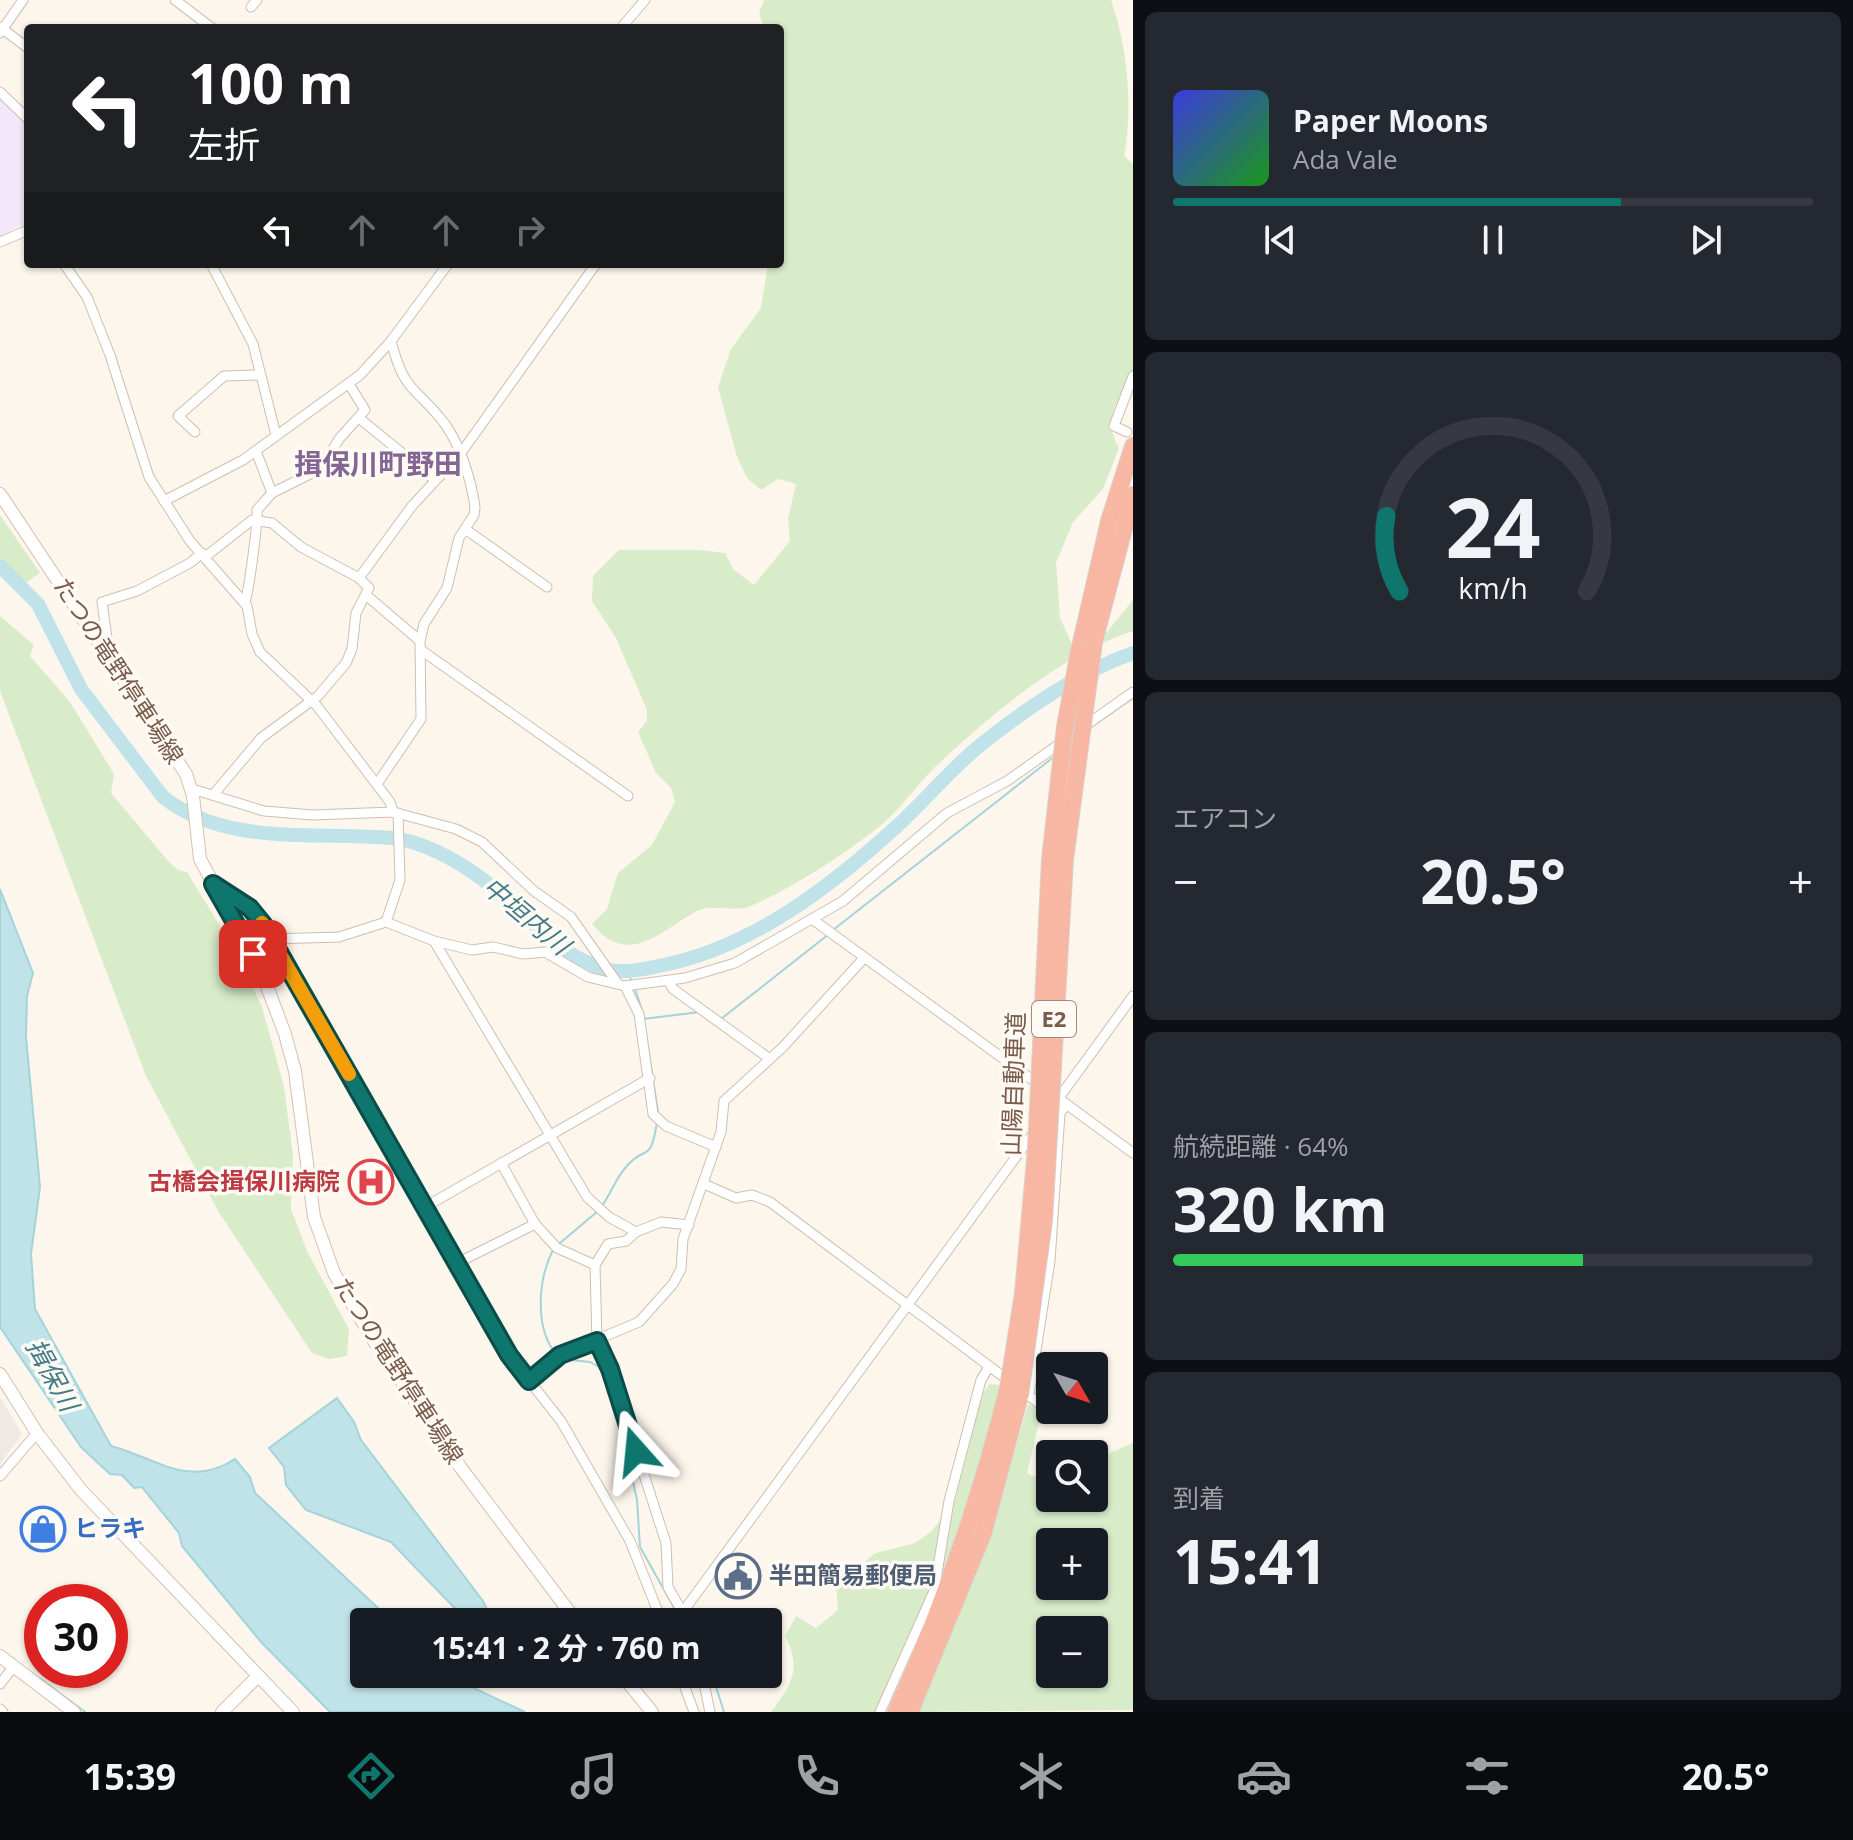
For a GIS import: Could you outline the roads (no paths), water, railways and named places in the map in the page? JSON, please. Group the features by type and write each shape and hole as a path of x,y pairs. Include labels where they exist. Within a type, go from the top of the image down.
{"highway":[{"name":"山陽自動車道","path":"896,1712 945,1598 1019,1393 1023,1293 1035,1164 1050,859 1065,727 1079,651 1130,439"},
{"name":"山陽自動車道","path":"910,1712 983,1534 1019,1393 1044,1221 1065,860 1094,642 1133,495"}],"main road":[{"name":"たつの竜野停車場線","path":"0,494 171,749 192,793 200,859 242,933 277,1006 295,1071 314,1217 334,1273 372,1338 461,1468 566,1608"},
{"path":"0,1374 37,1433 81,1490 293,1712"},
{"path":"0,1656 74,1712"},
{"path":"222,1712 258,1676"},
{"path":"632,1688 652,1712"}],"street":[{"path":"23,0 1,30 24,45"},
{"path":"175,0 207,24"},
{"path":"624,24 645,0"},
{"path":"0,92 24,115"},
{"path":"0,242 24,234"},
{"path":"67,268 87,297 110,355 143,465 164,501 227,587 245,602"},
{"path":"213,268 253,344 258,375 276,435"},
{"path":"164,501 256,451 349,384 391,341 445,268"},
{"path":"359,578 435,480 461,453 593,268"},
{"path":"377,784 421,719 424,624 447,588 455,550 475,507 461,453 439,418 403,380 391,341"},
{"path":"195,432 178,416 192,403 224,376 258,375"},
{"path":"1130,439 1114,426 1133,376"},
{"path":"349,384 365,410 314,472 272,493 257,510 258,521 245,602 260,652 312,701 377,784 396,814 401,859 398,890 386,922"},
{"path":"359,418 435,480"},
{"path":"256,451 272,493"},
{"path":"102,645 107,638 102,602 137,591 190,563 252,520 272,523 301,547 359,578 369,588 356,613 352,649 346,663 312,701 261,738 213,795"},
{"path":"465,529 547,587"},
{"path":"366,595 421,645 628,796"},
{"path":"271,939 339,937 386,922 434,941 472,950 493,947 523,954 545,952 588,977 620,983 669,982 735,963 860,889 947,813 1007,781 1133,692"},
{"path":"192,793 213,795 251,808 283,814 396,814 456,829 482,842 534,891 571,917 620,983 639,1014 658,1120 716,1147"},
{"path":"213,884 250,908 271,939 509,1355 561,1421 630,1541 656,1608"},
{"path":"812,919 1133,1153"},
{"path":"434,941 579,1186 600,1208 636,1232"},
{"path":"529,1381 558,1356 639,1322 667,1292 681,1269 683,1239 716,1147 724,1101 770,1059 864,958"},
{"path":"669,982 673,989 770,1059"},
{"path":"691,1608 1043,1120 1062,1102 1133,996"},
{"path":"425,1207 650,1078"},
{"path":"1037,1352 1050,1261 1062,1102"},
{"path":"1043,1120 1059,1123"},
{"path":"501,1163 535,1224 556,1247 595,1265"},
{"path":"704,1184 736,1198 752,1195 770,1202 1036,1403"},
{"path":"680,1608 668,1587 666,1543 610,1369 597,1341 595,1265 608,1244 626,1241 636,1232 661,1222 689,1225"},
{"path":"457,1263 535,1224"},
{"path":"880,1712 934,1591 949,1501 981,1380 991,1368 1036,1353"},
{"path":"1019,1393 1036,1355"},
{"path":"0,1476 37,1433"},
{"path":"0,1684 14,1666"},
{"path":"685,1688 694,1712"},
{"path":"705,1688 710,1712"}],"water":[{"name":"揖保川","path":"0,889 33,973 27,996 26,1037 40,1187 31,1254 35,1309 111,1446 187,1471 218,1468 235,1459 250,1477 255,1493 378,1608 350,1608 350,1688 474,1688 525,1712 330,1712 261,1642 182,1546 179,1533 142,1487 134,1488 122,1475 110,1474 81,1447 0,1327"},
{"path":"337,1398 354,1422 361,1440 486,1608 455,1608 391,1542 306,1510 286,1485 284,1467 269,1448"}],"waterway":[{"name":"中垣内川","path":"0,566 38,604 81,689 163,797 205,820 252,832 391,838 429,848 479,876 544,933 578,958 605,969 620,971 649,968 697,956 760,929 845,871 907,817 960,763 1000,730 1074,680 1133,653"},
{"path":"1091,727 1133,698"},
{"path":"833,930 1055,756"},
{"path":"721,1019 829,934"},
{"path":"627,972 631,980"},
{"path":"635,989 642,1010"},
{"path":"643,1019 700,1012"},
{"path":"648,1048 658,1112"},
{"path":"602,1206 626,1167 649,1149 657,1122"},
{"path":"560,1243 598,1211"},
{"path":"553,1250 544,1275 541,1304 545,1332 557,1355"},
{"path":"561,1359 590,1362 599,1367 606,1382 620,1424 637,1500 640,1547 674,1608"},
{"path":"53,1688 85,1712"},
{"path":"716,1688 724,1712"}],"place":[{"name":"古橋会揖保川病院","path":"371,1182"},
{"name":"ヒラキ","path":"43,1529"},
{"name":"半田簡易郵便局","path":"738,1576"}],"district":[{"name":"揖保川町野田","path":"378,464"}]}
